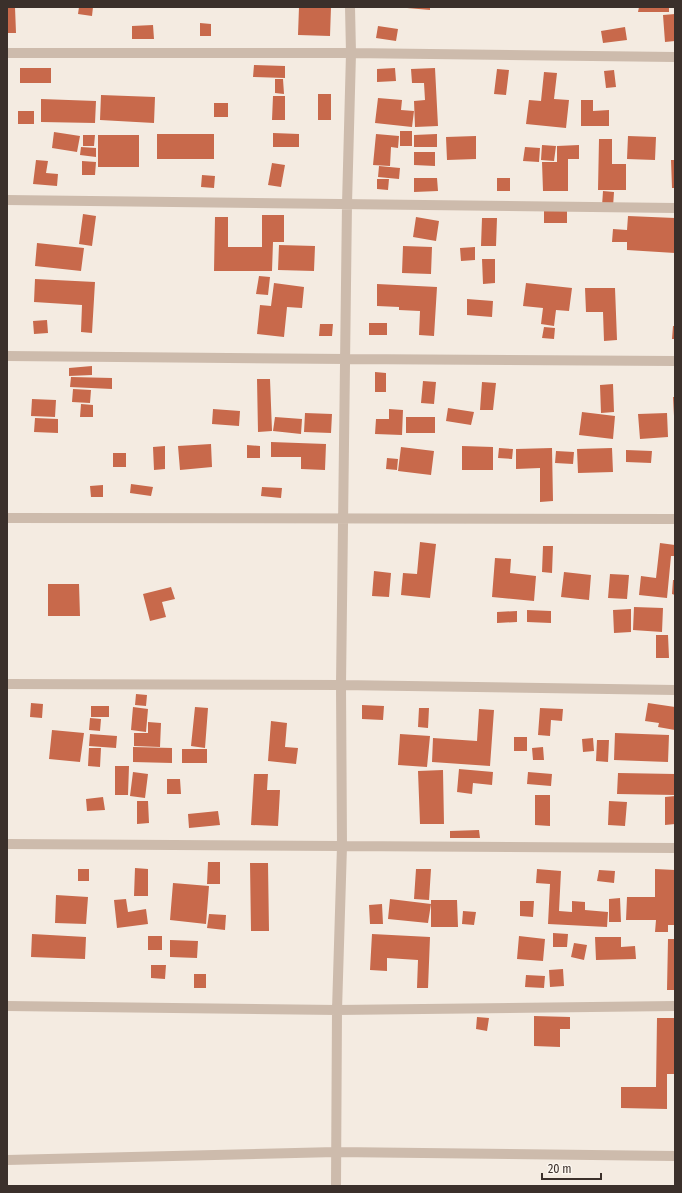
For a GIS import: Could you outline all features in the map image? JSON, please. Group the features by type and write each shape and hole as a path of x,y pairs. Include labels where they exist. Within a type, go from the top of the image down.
{"street":[{"path":"336,1186 337,1010 342,846 340,685 347,204 351,53 350,7"},
{"path":"7,53 351,53 675,57"},
{"path":"7,200 675,208"},
{"path":"7,356 345,360 675,361"},
{"path":"7,518 675,519"},
{"path":"7,684 340,685 675,690"},
{"path":"7,844 675,848"},
{"path":"7,1006 337,1010 675,1006"},
{"path":"7,1160 336,1152 675,1156"}],"building":[{"path":"7,7 15,7 16,33 7,33"},
{"path":"79,7 93,7 92,16 78,14"},
{"path":"299,7 331,7 330,36 298,35"},
{"path":"430,7 430,10 407,8"},
{"path":"639,7 669,7 669,12 638,12"},
{"path":"675,14 675,41 665,42 663,15"},
{"path":"200,23 211,24 211,36 200,36"},
{"path":"153,25 154,39 132,39 132,26"},
{"path":"378,26 398,29 396,41 376,38"},
{"path":"625,27 627,40 603,43 601,31"},
{"path":"254,65 285,66 285,78 253,77"},
{"path":"20,68 51,68 51,83 20,83"},
{"path":"395,68 396,81 377,82 377,69"},
{"path":"435,68 438,126 415,127 414,101 425,100 424,83 412,83 411,69"},
{"path":"497,69 509,70 506,95 494,94"},
{"path":"614,70 616,87 606,88 604,71"},
{"path":"544,72 557,73 554,99 569,100 566,128 526,124 529,100 541,101"},
{"path":"275,79 283,79 284,94 275,93"},
{"path":"318,94 331,94 331,120 318,120"},
{"path":"101,95 155,97 154,123 100,120"},
{"path":"273,96 285,96 285,120 272,120"},
{"path":"378,98 402,100 401,110 414,111 412,127 375,123"},
{"path":"41,99 96,101 95,123 41,122"},
{"path":"581,100 593,100 593,111 609,110 609,126 581,126"},
{"path":"214,103 228,103 228,117 214,117"},
{"path":"18,111 34,111 34,124 18,124"},
{"path":"400,131 412,131 412,146 400,146"},
{"path":"54,132 80,136 77,152 52,148"},
{"path":"273,133 299,134 299,147 273,147"},
{"path":"157,134 214,134 214,159 157,159"},
{"path":"376,134 399,136 398,148 391,147 390,166 373,165"},
{"path":"437,134 437,147 414,147 414,135"},
{"path":"83,135 95,135 94,146 83,146"},
{"path":"98,135 139,135 139,167 98,167"},
{"path":"476,136 476,159 447,160 446,137"},
{"path":"628,136 656,137 655,160 627,159"},
{"path":"599,139 612,139 612,164 626,164 626,190 598,190"},
{"path":"542,145 556,146 554,161 541,160"},
{"path":"579,145 579,159 568,159 568,191 543,191 542,162 557,162 557,146"},
{"path":"81,147 96,148 96,157 80,155"},
{"path":"525,147 540,148 539,162 523,161"},
{"path":"414,152 435,152 435,166 414,165"},
{"path":"36,160 48,161 46,173 58,174 57,186 33,184"},
{"path":"671,160 675,160 675,188 672,188"},
{"path":"82,161 96,162 95,175 82,175"},
{"path":"272,163 285,165 281,187 268,185"},
{"path":"379,166 400,168 399,179 378,177"},
{"path":"202,175 215,176 214,188 201,187"},
{"path":"414,178 437,178 438,191 414,192"},
{"path":"497,178 510,178 510,191 497,191"},
{"path":"377,179 389,179 388,190 377,189"},
{"path":"603,191 614,192 613,207 602,206"},
{"path":"544,208 567,208 567,223 544,223"},
{"path":"83,214 96,216 92,246 79,244"},
{"path":"262,215 284,215 284,242 273,242 272,271 214,271 215,217 228,217 228,247 262,247"},
{"path":"628,216 675,218 675,253 627,250 627,242 612,242 613,229 627,230"},
{"path":"416,217 439,221 436,241 413,237"},
{"path":"482,218 497,218 496,246 481,246"},
{"path":"37,243 84,248 81,271 35,266"},
{"path":"279,245 315,246 314,271 278,270"},
{"path":"403,246 432,247 431,274 402,273"},
{"path":"475,247 475,260 461,261 460,248"},
{"path":"482,259 495,259 495,283 483,284"},
{"path":"259,276 270,277 268,295 256,294"},
{"path":"35,279 95,282 92,333 81,332 82,305 34,302"},
{"path":"274,283 304,287 302,308 287,307 284,337 257,334 260,305 271,306"},
{"path":"526,283 572,288 569,311 556,310 554,326 541,324 543,308 523,306"},
{"path":"377,284 437,287 434,336 419,335 420,311 399,310 399,307 377,306"},
{"path":"585,288 615,288 617,340 604,341 603,312 586,312"},
{"path":"467,299 493,301 492,317 467,315"},
{"path":"47,320 48,333 34,334 33,321"},
{"path":"369,323 387,323 387,335 369,335"},
{"path":"320,324 333,324 332,336 319,336"},
{"path":"673,326 675,326 675,339 672,339"},
{"path":"544,327 555,328 554,339 542,338"},
{"path":"92,366 92,375 69,376 69,368"},
{"path":"375,372 386,373 386,392 375,392"},
{"path":"71,377 112,378 112,389 70,387"},
{"path":"257,379 270,379 272,431 258,432"},
{"path":"423,381 436,382 434,404 421,403"},
{"path":"482,382 496,383 493,410 480,410"},
{"path":"613,384 614,412 601,413 600,385"},
{"path":"73,389 91,390 90,403 72,402"},
{"path":"673,397 675,397 675,416 674,416"},
{"path":"32,399 56,400 55,417 31,416"},
{"path":"81,404 93,405 93,417 80,417"},
{"path":"448,408 474,412 471,425 446,421"},
{"path":"213,409 240,411 239,426 212,424"},
{"path":"389,409 403,410 402,435 375,434 376,419 389,419"},
{"path":"582,412 615,416 613,439 579,435"},
{"path":"305,413 332,414 331,433 304,432"},
{"path":"667,413 668,437 640,439 638,414"},
{"path":"275,417 302,419 301,434 273,431"},
{"path":"406,417 435,417 435,433 406,433"},
{"path":"35,418 58,419 58,433 34,432"},
{"path":"271,442 326,444 325,470 301,469 301,457 271,457"},
{"path":"211,444 212,467 180,470 178,446"},
{"path":"247,445 260,446 260,458 247,458"},
{"path":"165,446 165,469 154,470 153,447"},
{"path":"462,446 493,447 493,470 462,470"},
{"path":"401,447 434,451 431,475 398,471"},
{"path":"499,448 513,449 512,459 498,458"},
{"path":"552,448 553,501 540,502 540,468 516,469 516,449"},
{"path":"612,448 613,472 578,473 577,449"},
{"path":"626,450 652,451 651,463 626,462"},
{"path":"556,451 574,452 573,464 555,463"},
{"path":"113,453 126,453 126,467 113,467"},
{"path":"387,458 398,459 397,470 386,469"},
{"path":"131,484 153,487 151,496 130,493"},
{"path":"103,485 103,497 91,497 90,486"},
{"path":"262,487 282,488 281,498 261,496"},
{"path":"420,542 436,544 430,598 401,595 403,573 417,574"},
{"path":"660,543 675,545 675,556 671,556 667,598 639,595 641,576 656,578"},
{"path":"543,546 553,546 552,573 542,572"},
{"path":"495,558 511,559 510,573 536,576 534,601 492,597"},
{"path":"374,571 391,573 389,597 372,596"},
{"path":"564,572 591,575 589,600 561,597"},
{"path":"610,574 629,575 627,599 608,598"},
{"path":"673,580 675,580 675,595 672,594"},
{"path":"48,584 79,584 80,616 48,616"},
{"path":"171,587 175,599 162,602 166,617 150,621 143,594"},
{"path":"634,607 663,608 662,632 633,630"},
{"path":"631,609 631,632 614,633 613,610"},
{"path":"527,610 551,611 551,623 527,622"},
{"path":"517,611 517,622 497,623 497,612"},
{"path":"656,635 668,635 669,658 656,658"},
{"path":"136,694 147,695 146,706 135,705"},
{"path":"31,703 43,704 42,718 30,717"},
{"path":"648,703 675,707 675,730 658,727 659,723 645,721"},
{"path":"362,705 384,706 383,720 362,719"},
{"path":"91,706 109,706 109,717 91,717"},
{"path":"133,707 148,709 146,732 131,730"},
{"path":"195,707 208,708 205,748 191,746"},
{"path":"419,708 429,708 428,728 418,727"},
{"path":"540,708 563,709 562,721 551,720 550,736 538,735"},
{"path":"479,709 494,710 490,766 432,762 433,738 477,741"},
{"path":"90,718 101,719 100,731 89,730"},
{"path":"271,721 287,723 285,747 298,748 296,764 268,761"},
{"path":"148,722 161,723 160,747 134,746 134,733 148,733"},
{"path":"52,730 84,733 80,762 49,759"},
{"path":"615,733 669,735 668,762 614,760"},
{"path":"90,734 117,736 116,748 89,746"},
{"path":"400,734 430,736 427,767 398,765"},
{"path":"514,737 527,737 527,751 514,751"},
{"path":"593,738 594,751 583,752 582,739"},
{"path":"597,740 609,740 608,762 596,761"},
{"path":"133,747 172,748 172,763 133,762"},
{"path":"543,747 544,760 533,760 532,748"},
{"path":"89,748 101,748 100,767 88,766"},
{"path":"182,749 207,749 207,763 182,763"},
{"path":"115,766 129,766 128,795 115,795"},
{"path":"459,769 493,772 492,785 473,783 472,794 457,792"},
{"path":"443,770 444,824 420,824 418,771"},
{"path":"133,772 148,774 145,798 130,796"},
{"path":"528,772 552,774 551,786 527,784"},
{"path":"618,773 675,774 675,795 617,794"},
{"path":"254,774 268,774 267,790 280,790 278,826 251,825"},
{"path":"167,779 180,779 181,794 167,794"},
{"path":"535,795 550,795 550,826 535,825"},
{"path":"675,796 675,824 665,825 665,797"},
{"path":"103,797 105,810 87,811 86,799"},
{"path":"137,801 148,801 149,823 137,824"},
{"path":"609,801 627,802 625,826 608,825"},
{"path":"218,811 220,825 189,828 188,814"},
{"path":"479,830 480,838 450,838 450,831"},
{"path":"208,862 220,862 220,884 207,884"},
{"path":"250,863 268,863 269,931 251,931"},
{"path":"135,868 148,869 148,896 134,896"},
{"path":"78,869 89,869 89,881 78,881"},
{"path":"416,869 431,869 429,900 414,899"},
{"path":"537,869 561,871 559,911 572,912 572,901 585,902 585,910 608,912 607,927 548,924 550,884 536,883"},
{"path":"655,869 675,870 675,925 668,925 668,932 655,932 656,920 626,920 627,897 655,897"},
{"path":"599,870 615,871 614,883 597,881"},
{"path":"173,883 209,886 206,924 170,920"},
{"path":"56,895 88,897 86,924 55,923"},
{"path":"620,898 621,922 609,922 609,899"},
{"path":"126,899 128,912 146,909 148,924 117,928 114,900"},
{"path":"390,899 431,904 428,923 388,919"},
{"path":"431,900 457,900 458,927 431,927"},
{"path":"520,901 534,901 533,917 520,916"},
{"path":"382,904 383,924 370,924 369,905"},
{"path":"463,911 476,912 474,925 462,924"},
{"path":"209,914 226,915 225,930 207,928"},
{"path":"553,933 568,934 567,947 553,947"},
{"path":"32,934 86,937 85,959 31,957"},
{"path":"372,934 430,937 428,988 417,988 418,960 387,958 387,971 370,970"},
{"path":"148,936 162,936 162,950 148,950"},
{"path":"519,936 545,939 543,961 517,959"},
{"path":"595,937 621,937 621,947 635,946 636,959 596,960"},
{"path":"668,939 675,939 675,990 667,990"},
{"path":"170,940 198,941 197,958 170,957"},
{"path":"574,943 587,945 584,960 571,957"},
{"path":"151,965 166,965 165,979 151,978"},
{"path":"563,969 564,986 550,987 549,970"},
{"path":"194,974 206,974 206,988 194,988"},
{"path":"526,975 545,976 544,988 525,987"},
{"path":"534,1016 570,1017 570,1029 560,1029 560,1047 534,1046"},
{"path":"477,1017 489,1018 487,1031 476,1029"},
{"path":"657,1018 675,1018 675,1074 667,1074 667,1109 621,1108 621,1087 656,1087"}]}
